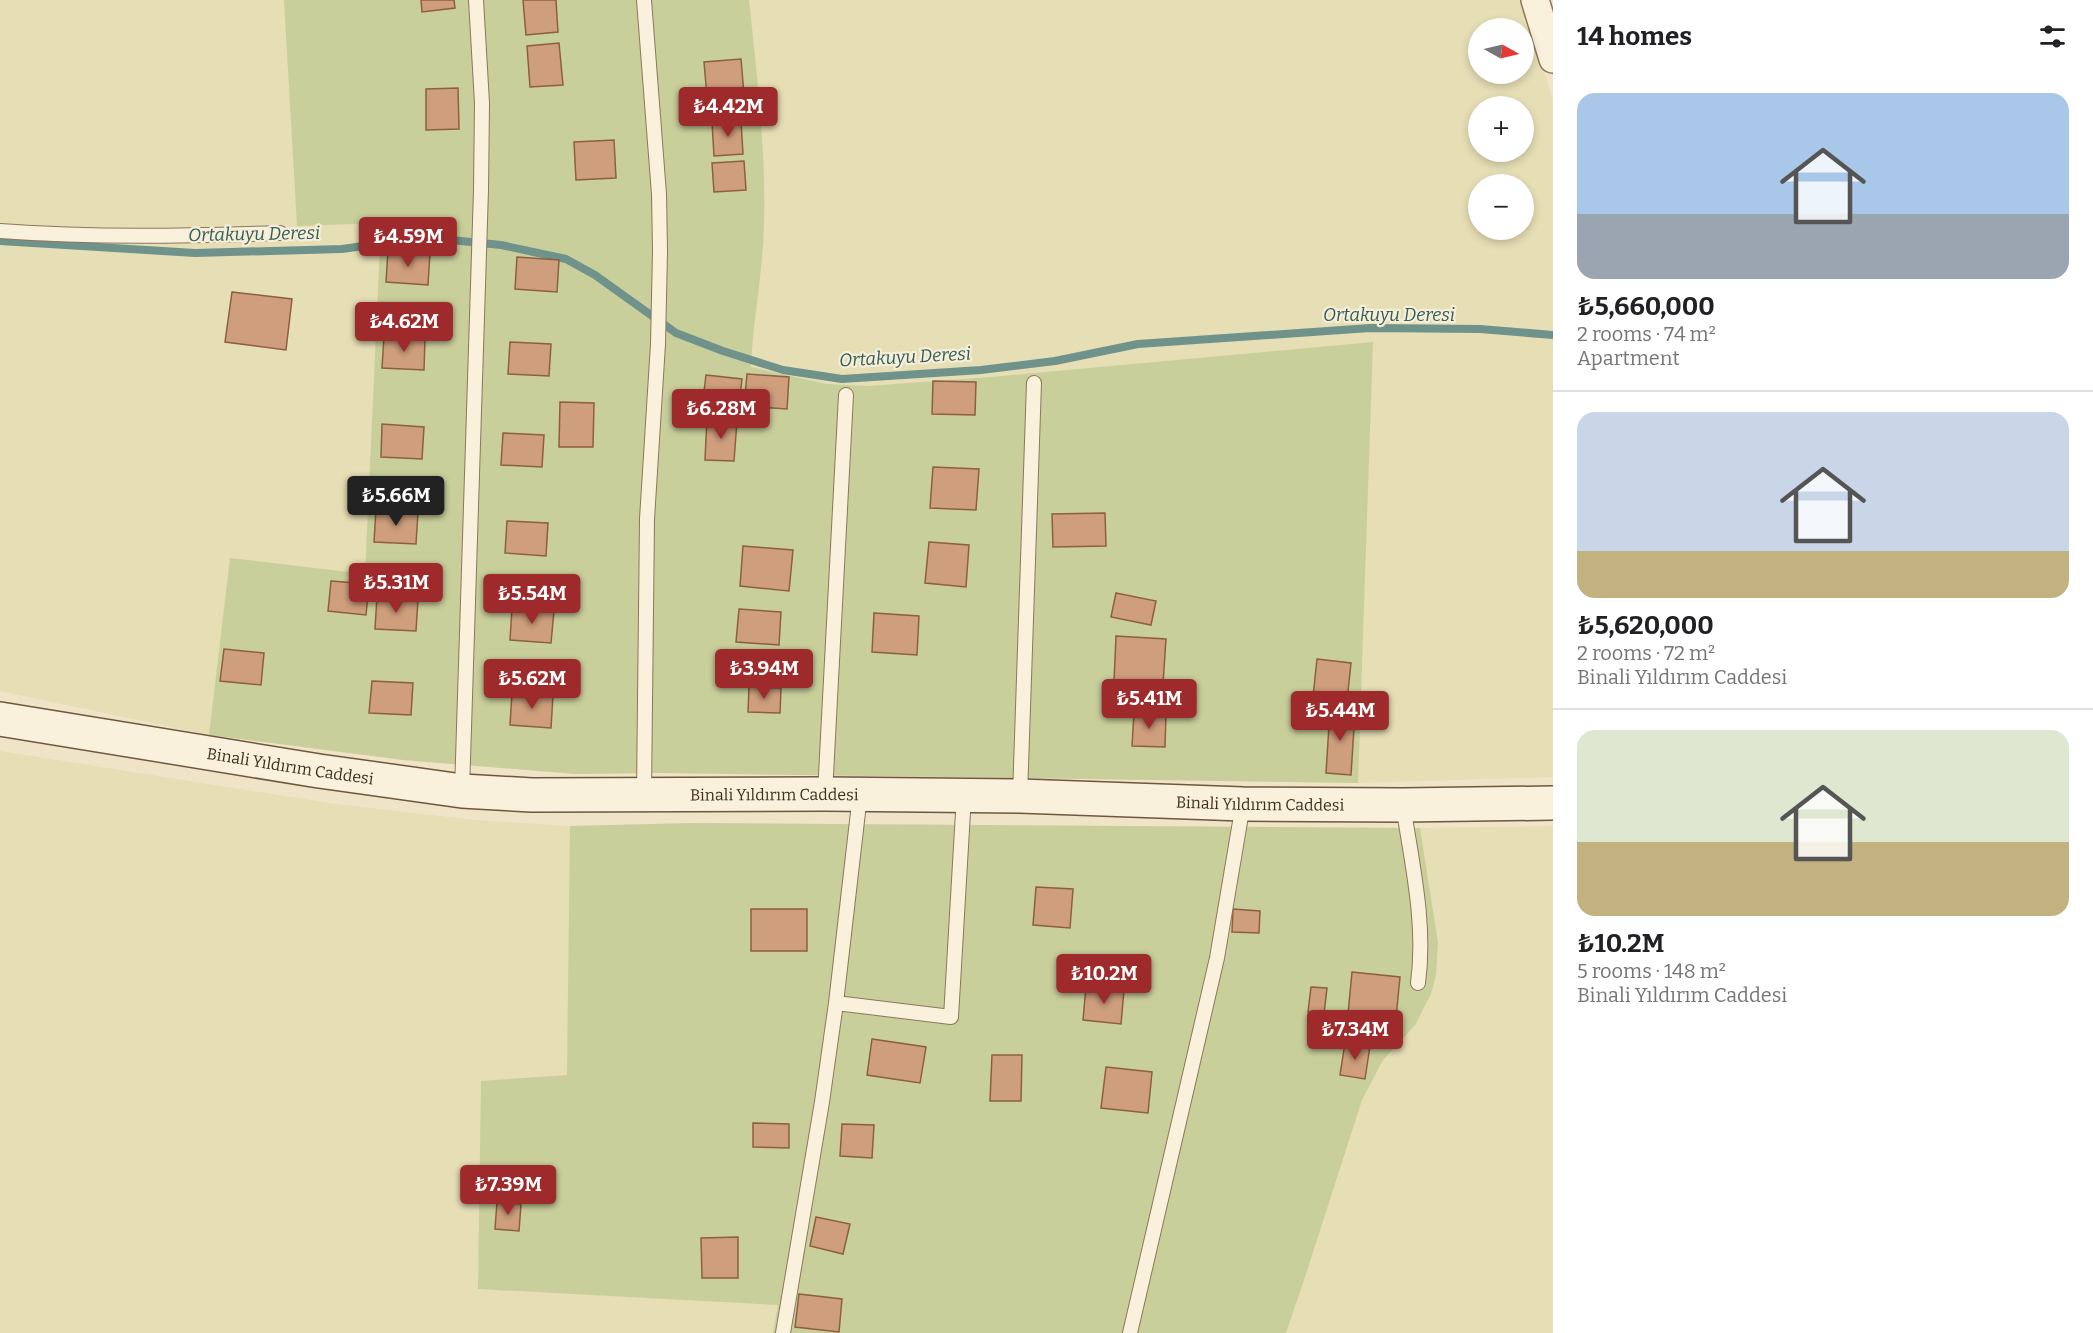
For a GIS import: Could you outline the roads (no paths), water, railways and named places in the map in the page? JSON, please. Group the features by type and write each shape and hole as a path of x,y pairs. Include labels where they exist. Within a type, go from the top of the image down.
{"street":[{"path":"1535,0 1553,59"},
{"name":"Binali Yıldırım Caddesi","path":"0,719 319,771 462,790 532,795 860,794 1020,796 1243,804 1553,803"}],"lane":[{"path":"462,790 481,190 482,103 476,0"},
{"path":"644,0 659,194 660,251 658,344 647,519 644,794"},
{"path":"0,231 122,236 280,233"},
{"path":"1020,796 1034,383"},
{"path":"825,794 846,395"},
{"path":"783,1333 836,1004 860,794"},
{"path":"836,1004 951,1017 964,795"},
{"path":"1130,1333 1217,958 1243,804"},
{"path":"1403,805 1419,918 1421,942 1418,983"}],"waterway":[{"name":"Ortakuyu Deresi","path":"0,241 195,253 342,249 407,240 441,239 501,245 566,259 595,275 676,333 783,370 842,379 981,370 1055,361 1138,344 1370,328 1480,329 1553,335"}]}
